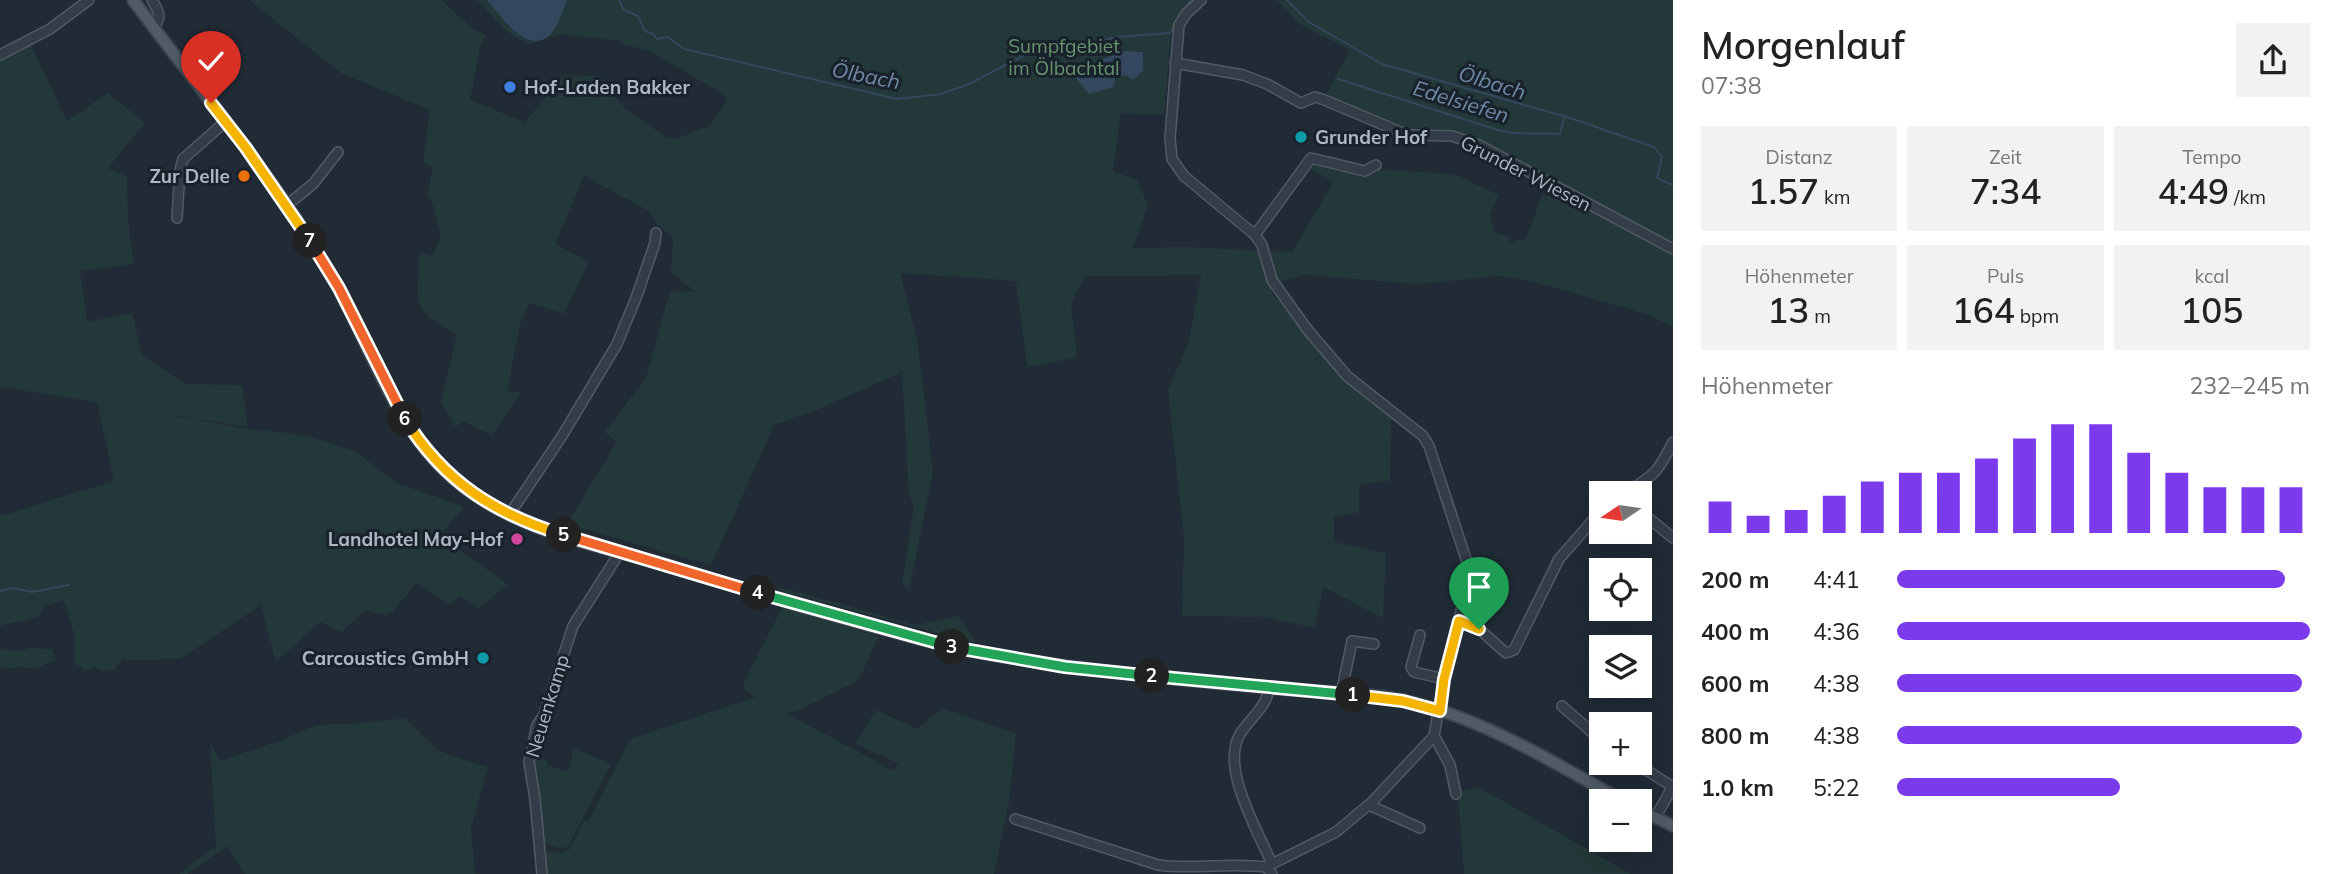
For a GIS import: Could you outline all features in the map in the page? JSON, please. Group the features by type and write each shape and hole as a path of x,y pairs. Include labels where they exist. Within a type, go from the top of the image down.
{"main road":[{"path":"133,0 287,205 339,288 395,402 422,444 452,477 476,496 509,515 544,529 620,552 891,631 984,654 1065,667 1403,701 1490,729 1601,789"},
{"path":"1652,816 1673,827"}],"street":[{"path":"0,55 50,29 89,0"},
{"path":"152,0 160,16 153,27"},
{"path":"1015,819 1158,865 1176,867 1247,864 1270,868 1336,832 1369,805 1434,736 1440,711 1444,679 1466,590 1468,565 1429,446 1423,436 1347,376 1307,329 1272,279 1262,245 1255,235 1184,176 1174,164 1170,138 1181,20 1201,0"},
{"name":"Grunder Wiesen","path":"1175,63 1242,75 1267,84 1301,103 1315,97 1322,99 1412,135 1452,136 1479,145 1673,249"},
{"path":"177,218 183,159 225,122"},
{"path":"287,205 313,184 338,152"},
{"path":"1255,235 1311,158 1365,171 1376,165"},
{"path":"509,515 562,436 617,344 636,298 656,233"},
{"path":"1645,481 1661,466 1673,442"},
{"path":"1652,521 1673,538"},
{"path":"1459,621 1479,629 1506,653 1514,650 1559,559 1589,525"},
{"name":"Neuenkamp","path":"542,874 536,799 529,762 537,725 544,715 573,626 620,552"},
{"path":"1420,635 1411,667 1415,672 1444,679"},
{"path":"1341,694 1352,640 1374,644"},
{"path":"1269,688 1268,698 1239,736 1235,762 1239,787 1270,868"},
{"path":"1562,706 1589,730"},
{"path":"1434,736 1450,765 1455,794"},
{"path":"1652,774 1673,787 1655,818"},
{"path":"1369,805 1420,828"}],"green space":[{"name":"Sumpfgebiet im Ölbachtal","path":"249,0 441,0 472,28 486,35 480,48 470,100 525,122 564,75 600,76 625,108 667,138 679,138 710,125 727,101 723,94 648,50 620,44 621,41 560,34 528,45 507,31 477,0 487,0 509,27 552,33 567,0 1190,0 1171,34 1164,115 1121,113 1113,171 1137,180 1148,205 1133,248 1186,247 1292,252 1334,181 1309,169 1313,161 1373,175 1380,169 1453,174 1499,195 1490,214 1494,232 1510,237 1509,242 1514,243 1516,239 1525,241 1546,185 1501,158 1454,139 1409,137 1322,102 1350,50 1300,24 1277,0 1673,0 1673,327 1649,315 1535,282 1500,276 1417,284 1305,275 1269,284 1273,294 1343,380 1391,418 1390,481 1359,484 1359,512 1334,517 1334,542 1386,553 1383,618 1323,587 1315,628 1266,617 1182,616 1184,538 1168,390 1189,341 1201,275 1085,276 1071,303 1077,358 1027,367 1016,281 900,273 918,345 933,472 909,590 902,584 914,506 909,494 902,372 819,409 774,425 712,564 692,560 567,524 617,442 605,432 646,378 670,291 696,292 671,273 673,238 658,225 649,211 584,176 555,244 589,262 564,314 529,303 520,324 507,391 521,392 492,436 464,421 455,427 441,402 457,334 428,317 418,295 419,252 432,256 441,236 432,202 427,195 433,167 423,163 430,110 341,73"},
{"path":"31,45 67,121 108,93 145,123 108,168 127,176 128,222 134,264 80,271 87,322 132,313 142,355 185,384 242,385 248,427 159,413 315,438 356,452 395,482 464,507 438,538 456,547 511,587 502,588 479,609 461,596 449,605 417,583 393,611 385,615 366,610 342,632 320,622 276,662 261,605 180,659 123,660 114,670 102,671 94,667 85,671 74,662 75,637 64,600 46,605 38,617 0,626 0,516 114,481 97,402 0,387 0,58"},
{"path":"783,588 915,625 958,616 976,643 777,590"},
{"path":"783,606 878,637 859,680 797,711 786,713 894,771 898,763 855,744 876,710 917,729 942,708 1016,734 1009,802 994,874 545,874 543,850 561,853 570,849 584,821 588,822 630,739 755,697 746,691 743,684"},
{"path":"29,648 52,649 55,660 38,668 0,669 0,649 21,651"},
{"path":"405,718 439,751 488,767 471,828 475,874 245,874 227,846 187,874 179,874 216,846 210,741 219,761 317,725"},
{"path":"574,748 611,764 568,847 559,848 543,843 540,806 531,768 533,755 547,760 547,765 568,772"},
{"path":"1480,788 1631,874 1464,874 1458,791"}],"water":[{"path":"487,0 567,0 555,28 549,36 540,41 523,37 514,31"},
{"path":"1126,51 1143,52 1143,71 1133,80 1125,75 1115,78 1114,87 1089,94 1073,75 1085,65"}],"waterway":[{"name":"Ölbach","path":"619,0 624,10 638,16 645,31 657,39 668,37 684,49 897,99 941,94 969,84 1029,53 1118,37 1170,33 1175,25"},
{"name":"Ölbach","path":"1183,11 1191,0"},
{"name":"Ölbach","path":"1287,0 1309,22 1382,64 1570,118 1654,147 1662,157 1657,178 1673,185"},
{"name":"Edelsiefen","path":"1338,79 1512,133 1560,134 1564,117"},
{"path":"0,591 13,588 32,592 69,585"}],"place":[{"name":"Hof-Laden Bakker","path":"510,87"},
{"name":"Grunder Hof","path":"1301,137"},
{"name":"Zur Delle","path":"244,176"},
{"name":"Landhotel May-Hof","path":"517,539"},
{"name":"Carcoustics GmbH","path":"483,658"}],"route":[{"path":"211,103 287,205 326,266 395,402 422,444 452,477 476,496 509,515 603,547 916,638 969,651 1065,667 1377,697 1440,711 1444,679 1459,621 1479,629"}]}
